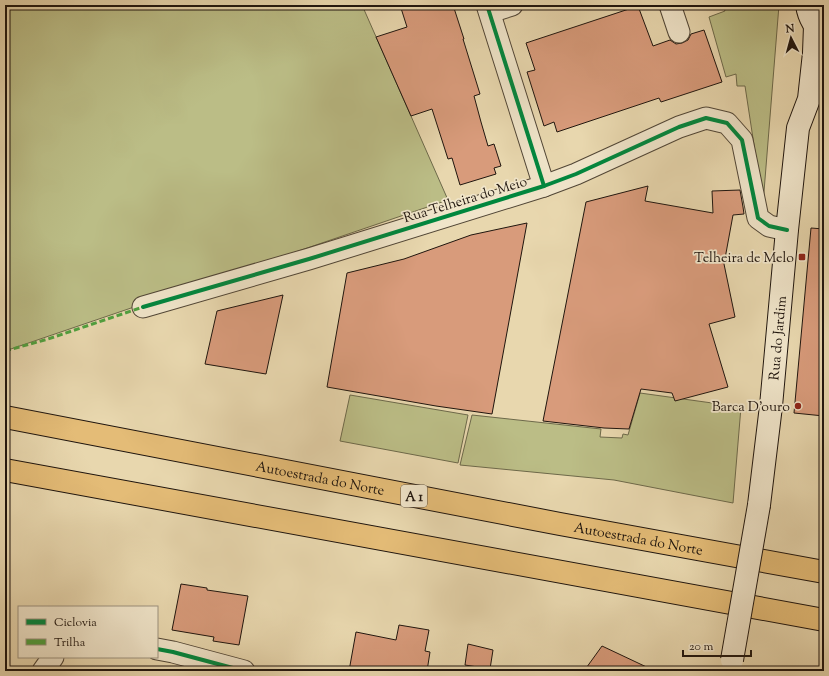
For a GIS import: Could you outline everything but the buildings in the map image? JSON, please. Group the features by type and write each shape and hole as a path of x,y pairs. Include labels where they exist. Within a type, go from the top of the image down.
{"highway":[{"name":"Autoestrada do Norte","path":"5,417 560,524 824,572"},
{"path":"5,470 824,620"}],"main road":[{"path":"807,5 808,13 819,31"},
{"name":"Rua do Jardim","path":"730,665 759,505 771,406 798,128 816,92 814,52 819,31"}],"street":[{"path":"512,5 488,8 544,186"},
{"path":"670,5 679,32"},
{"name":"Rua Telheira do Meio","path":"143,307 308,259 544,186 576,174 679,127 706,118 727,123 742,140 758,218 770,226 787,230"},
{"path":"158,649 244,671"},
{"path":"43,671 52,658"}],"green space":[{"path":"5,5 362,5 448,200 5,351"},
{"path":"723,5 779,5 763,204 745,86 737,86 736,74 726,77 709,17 725,11"},
{"path":"640,393 741,407 733,503 614,480 460,465 472,415 601,429 600,437 622,438 623,434 628,435"},
{"path":"350,395 468,415 458,463 340,441"}],"marked path":[{"path":"5,351 48,339 143,307"}],"cycle path":[{"path":"487,5 544,186"},
{"path":"143,307 309,259 544,186 576,174 679,127 706,118 727,123 742,140 758,218 769,226 787,230"},
{"path":"158,649 244,671"}],"place":[{"name":"Telheira de Melo","path":"802,257"},
{"name":"Barca D'ouro","path":"798,406"}]}
